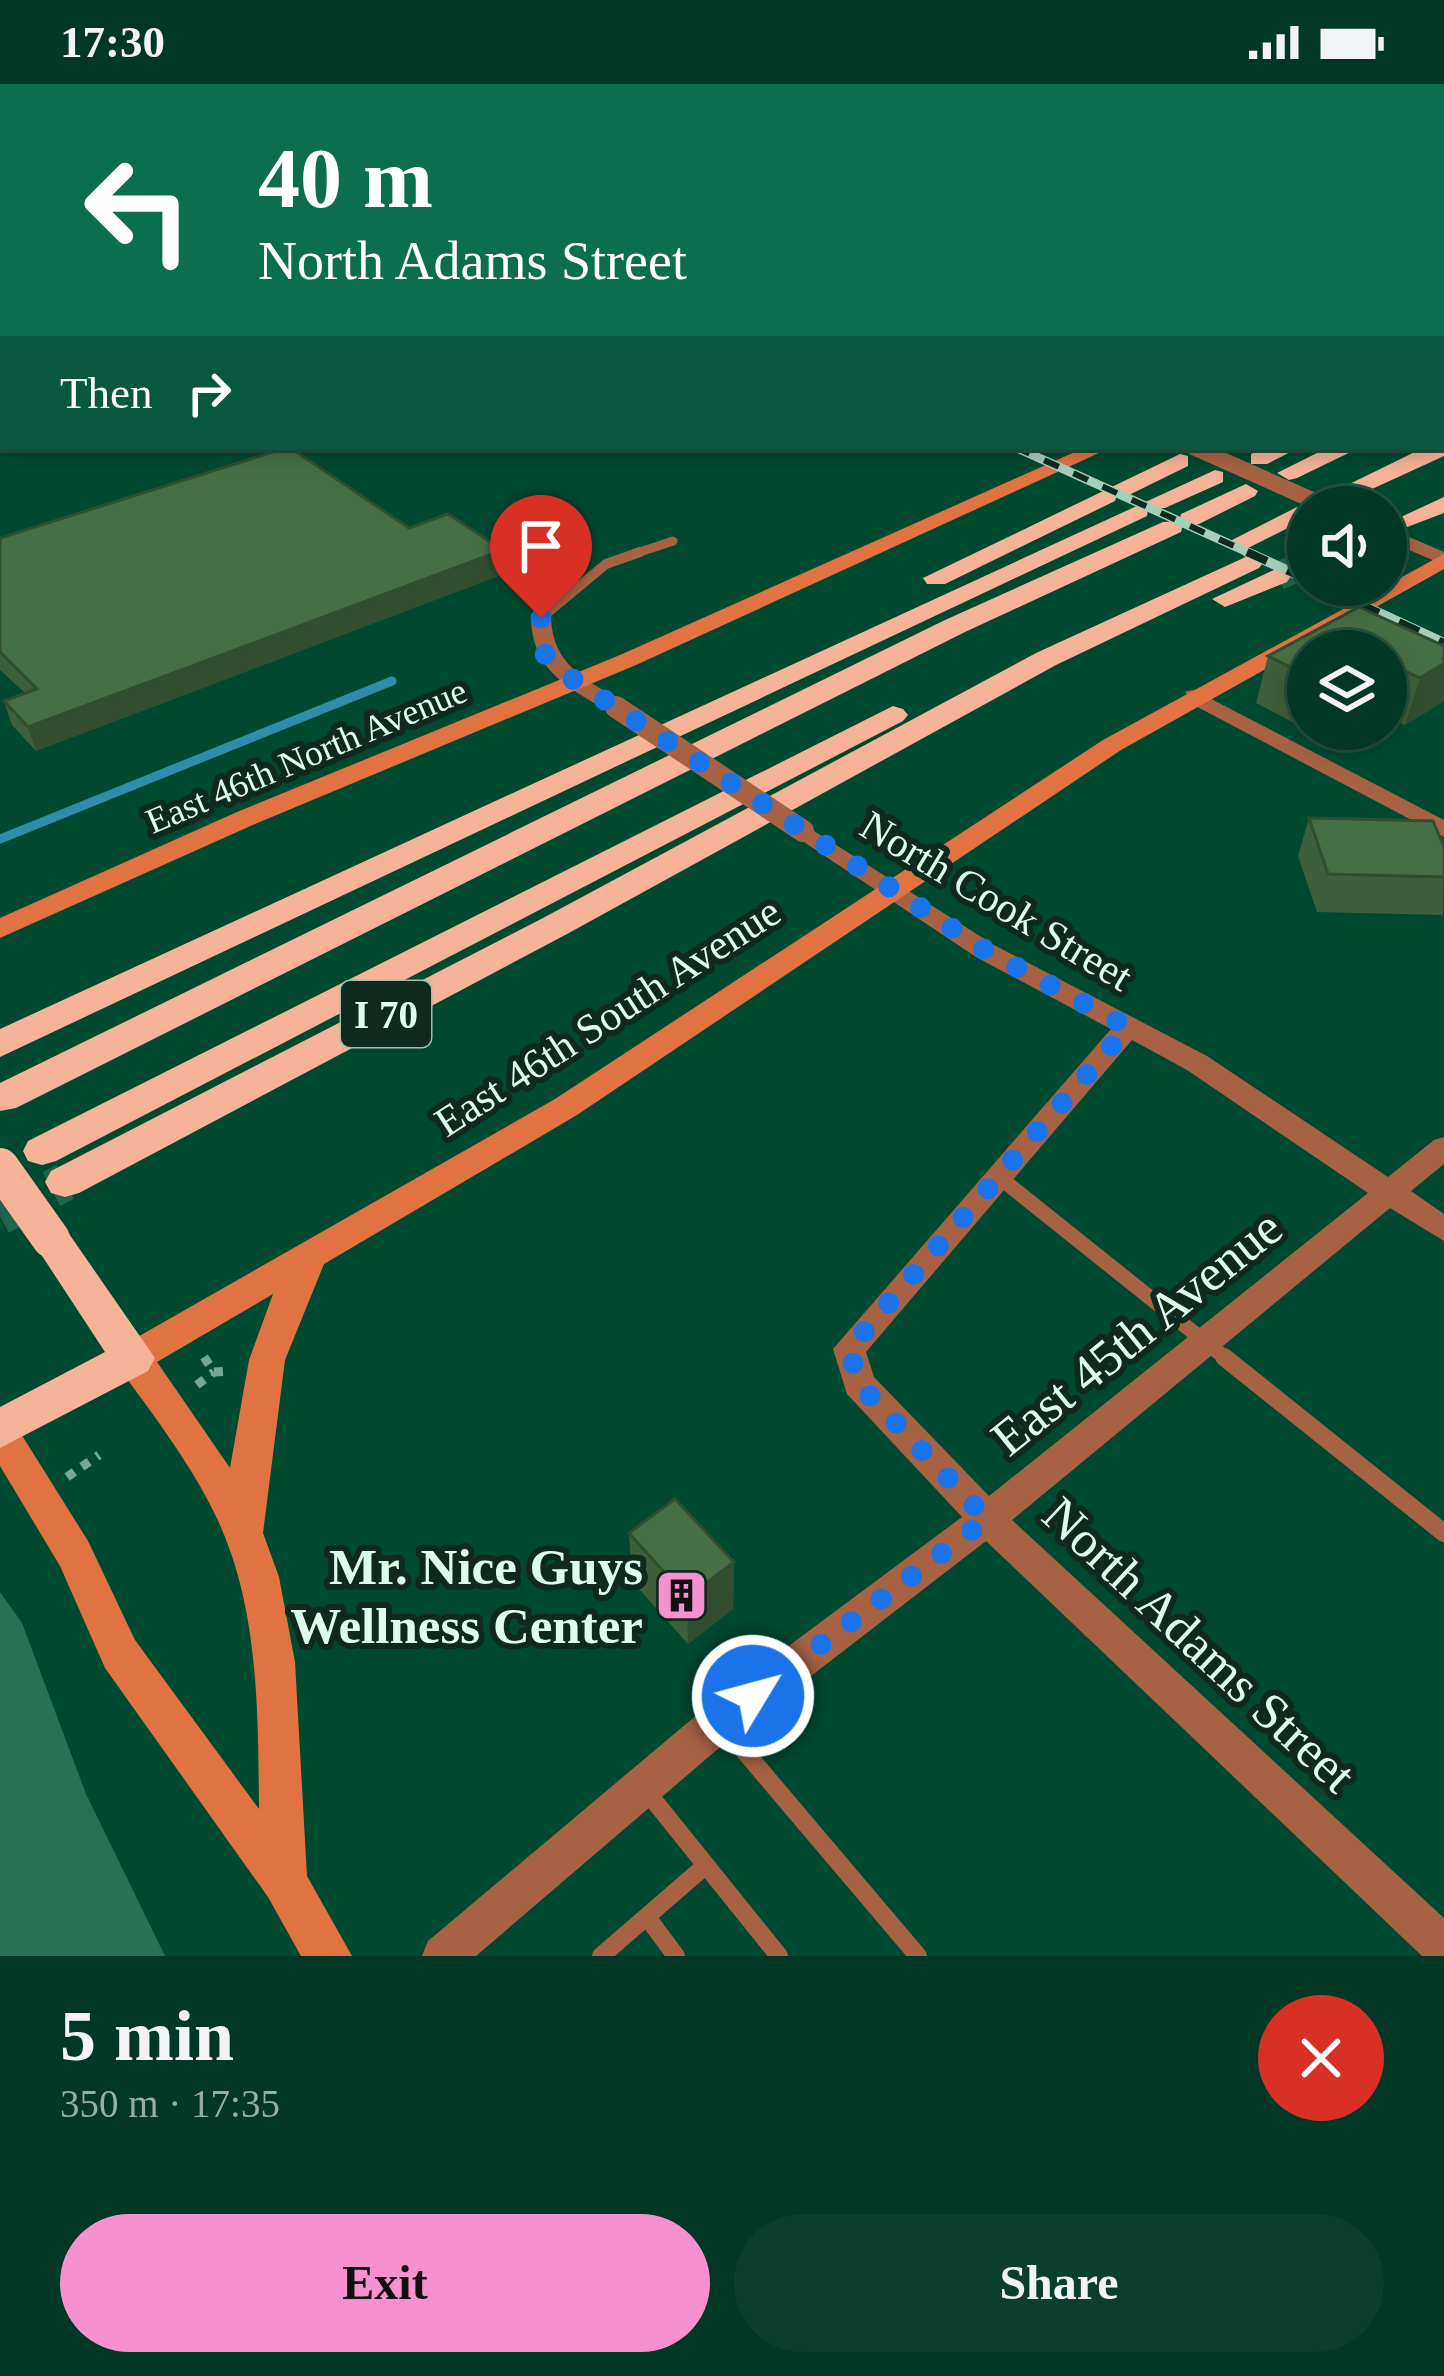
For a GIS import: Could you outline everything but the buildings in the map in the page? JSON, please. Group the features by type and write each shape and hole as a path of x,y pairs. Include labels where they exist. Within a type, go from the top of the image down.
{"highway":[{"path":"1259,460 1281,450"},
{"path":"1288,473 1342,450"},
{"path":"1363,486 1436,450"},
{"path":"3,1098 955,626 1147,507 1186,454"},
{"path":"1407,490 1444,473"},
{"path":"0,1044 1215,477"},
{"path":"1147,507 1246,491"},
{"path":"1407,524 1444,504"},
{"path":"42,1151 758,782 1267,559"},
{"name":"I 70","path":"65,1182 555,926 1046,659 1128,640 1267,559"},
{"path":"0,1167 133,1358"},
{"name":"East 46th South Avenue","path":"0,1431 133,1358"}],"main road":[{"name":"East 46th North Avenue","path":"0,929 1095,450"},
{"name":"East 46th South Avenue","path":"133,1358 310,1258 668,1042 1070,771 1194,696 1444,560"},
{"path":"243,1533 262,1370 277,1318 310,1258"},
{"path":"133,1358 212,1475 243,1533 257,1573 272,1656 284,1881"},
{"path":"0,1431 74,1554 120,1654 284,1881 328,1956"}],"street":[{"path":"1186,454 1287,486"},
{"path":"1407,539 1444,560"},
{"name":"North Cook Street","path":"541,618 545,657 576,681 1014,968 1197,1063 1444,1229"},
{"path":"1194,696 1444,830"},
{"name":"North Adams Street","path":"1128,1027 849,1349 859,1384 987,1519 1444,1947"},
{"name":"East 45th Avenue","path":"442,1956 719,1722 987,1519 1444,1148"}],"lane":[{"path":"541,618 606,564 673,541"},
{"path":"999,1177 1444,1533"},
{"path":"719,1722 918,1956"},
{"path":"643,1786 779,1956"},
{"path":"606,1954 705,1866"},
{"path":"647,1917 676,1956"}],"path":[{"path":"200,1351 214,1372"},
{"path":"197,1385 214,1372 233,1371"},
{"path":"64,1479 98,1455"}],"green space":[{"path":"0,1592 22,1623 86,1794 165,1956 0,1956"}],"waterway":[{"path":"0,839 392,681"}],"tunnel":[{"path":"1278,576 1287,572"},
{"path":"0,1216 65,1182"}],"railway":[{"path":"1022,450 1254,555"},
{"path":"1247,552 1287,570"},
{"path":"1364,606 1444,643"}],"place":[{"name":"Mr. Nice Guys Wellness Center","path":"682,1595"}],"route":[{"path":"541,618 541,649 556,668 985,950 1128,1027 849,1349 859,1384 987,1519 753,1696"}]}
